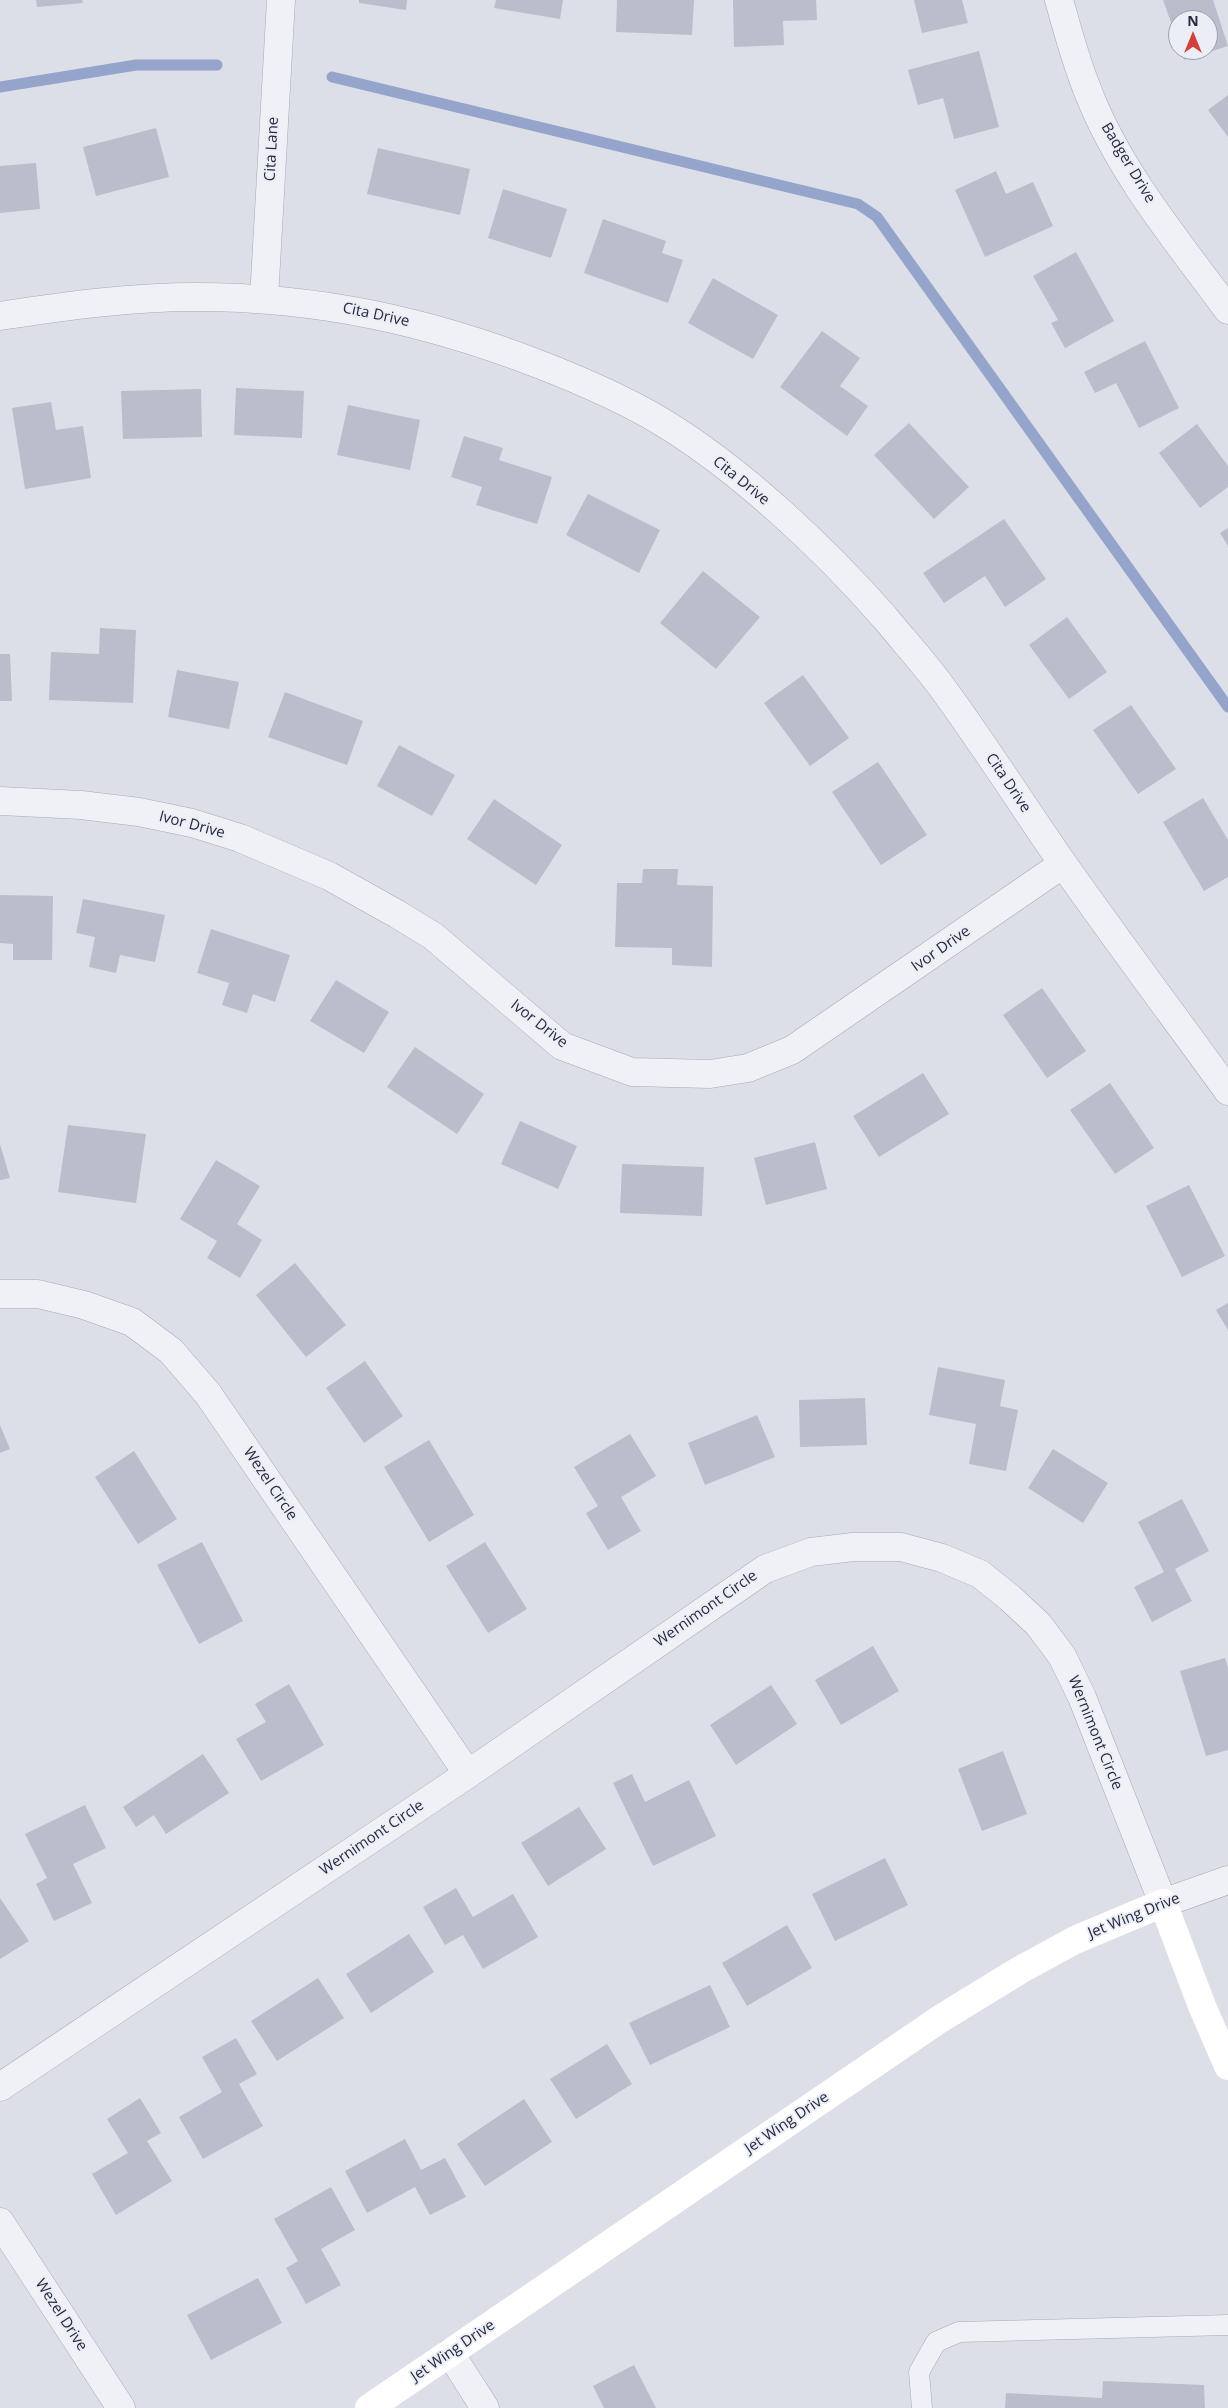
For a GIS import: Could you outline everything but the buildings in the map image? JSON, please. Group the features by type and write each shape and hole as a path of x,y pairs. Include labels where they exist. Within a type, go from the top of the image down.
{"main road":[{"name":"Wernimont Circle","path":"1163,1903 1202,2006 1228,2066"},
{"name":"Jet Wing Drive","path":"369,2408 940,2019 1020,1970 1075,1940 1163,1903"}],"street":[{"name":"Cita Lane","path":"264,299 281,0"},
{"name":"Badger Drive","path":"1059,0 1089,95 1107,132 1165,224 1228,310"},
{"name":"Cita Drive","path":"0,316 131,299 195,297 264,299 330,306 442,330 496,348 584,382 661,422 725,466 779,512 839,569 883,617 940,685 1063,864 1228,1091"},
{"name":"Ivor Drive","path":"0,801 32,802 139,812 192,823 240,838 329,876 398,914 433,936 562,1046 632,1072 710,1074 748,1068 792,1050 1063,864"},
{"name":"Wezel Circle","path":"0,1294 38,1294 84,1304 132,1322 171,1351 208,1394 468,1774"},
{"name":"Wernimont Circle","path":"0,2087 468,1774 764,1569 811,1552 853,1548 901,1547 942,1558 980,1574 1038,1624 1062,1656 1082,1697 1163,1903"},
{"name":"Jet Wing Drive","path":"1163,1903 1228,1880"},
{"name":"Wezel Drive","path":"0,2222 122,2408"},
{"path":"450,2353 485,2408"}],"lane":[{"path":"922,2408 919,2372 936,2342 959,2332 1228,2325"}],"waterway":[{"path":"0,87 136,65 217,65"},
{"path":"332,77 858,204 877,217 1228,707"}]}
